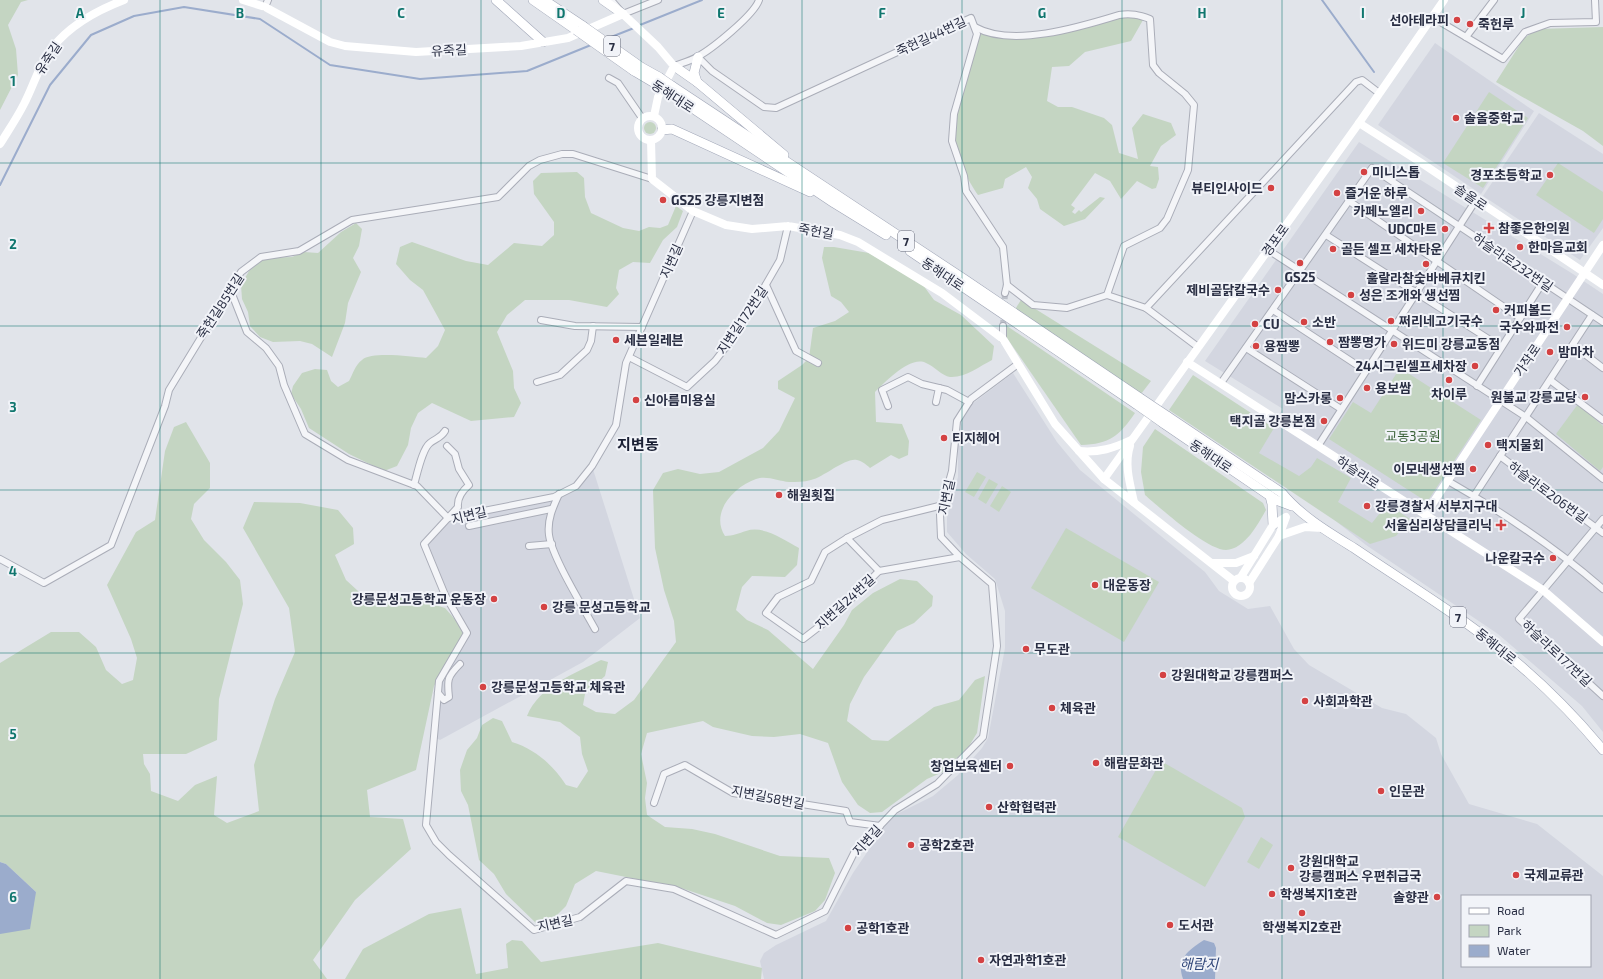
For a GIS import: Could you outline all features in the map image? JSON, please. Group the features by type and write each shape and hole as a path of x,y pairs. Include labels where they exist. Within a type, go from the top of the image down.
{"main road":[{"path":"496,0 543,42"},
{"name":"동해대로","path":"533,0 580,28"},
{"name":"동해대로","path":"544,0 637,69 658,81 834,203 907,249 1165,419 1282,493 1293,507"},
{"path":"603,0 623,14"},
{"path":"697,82 694,73 698,57"},
{"path":"674,66 697,82 760,134 809,178"},
{"name":"동해대로","path":"671,90 964,279 1138,401"},
{"path":"662,130 672,129 834,203"},
{"name":"동해대로","path":"1165,419 1270,496 1293,507 1323,529 1441,605 1504,651 1567,708 1603,750"},
{"path":"1270,496 1273,525"}],"street":[{"name":"유죽길","path":"0,144 24,104 36,74 53,47 70,30 90,16 124,0"},
{"name":"유죽길","path":"243,0 267,3 330,42 346,46 416,52 521,46 568,38 658,0"},
{"path":"611,0 623,14 658,47 674,66"},
{"path":"654,116 658,97 674,66 698,57 748,17 757,6 759,0"},
{"name":"경포로","path":"1104,478 1268,250 1444,0"},
{"path":"1466,37 1494,0"},
{"path":"1432,17 1503,59 1525,32 1550,22 1596,22 1595,0"},
{"path":"974,27 982,31 1002,36 1015,36 1052,32 1130,13 1139,15 1150,20 1153,65 1159,73 1185,94 1194,105 1188,170 1167,219 1160,228 1124,246 1107,295"},
{"name":"죽헌길44번길","path":"698,57 712,71 764,107 776,108 971,18 977,34 954,114 952,142 964,176 966,191 1003,247 1007,285 1005,293"},
{"path":"609,78 618,82 642,118"},
{"path":"1146,308 1356,82 1362,80 1379,92"},
{"path":"650,115 654,116 660,122 662,130 658,137 651,140 643,138 638,132 638,124 642,118 650,115"},
{"name":"솔올로","path":"1358,123 1603,285"},
{"path":"651,140 652,179"},
{"name":"죽헌길85번길","path":"0,559 44,583 111,545 165,406 168,390 241,272 261,257 299,251 352,220 498,197 529,166 540,160 562,154 573,154 652,179"},
{"name":"하슬라로232번길","path":"1350,201 1372,168 1568,299"},
{"name":"죽헌길","path":"652,179 693,212 726,225 752,229 788,226 840,235 858,242 942,293 1003,340"},
{"name":"하슬라로232번길","path":"1318,446 1436,260 1476,200"},
{"path":"1221,383 1350,201 1520,318"},
{"name":"지변길","path":"693,212 629,357 616,425 592,466 576,486 554,497 480,513 448,518 424,544 445,595 467,633 439,681 426,825 436,842 449,856 534,930 580,917 626,881 674,889 776,935 825,911 854,854 895,810 937,784 983,737 997,646 992,584 960,557 941,537 940,514 952,470 957,421 969,402 1018,364"},
{"name":"지변길172번길","path":"629,357 687,387 715,361 728,344 766,285 780,260 788,226"},
{"path":"1326,235 1501,348"},
{"name":"가작로","path":"1425,515 1603,246"},
{"path":"1268,250 1500,402 1526,417 1603,479"},
{"path":"1477,386 1543,282"},
{"path":"766,285 796,351 818,363"},
{"path":"1007,285 1033,306 1067,308 1107,295 1146,308 1198,347"},
{"path":"230,289 247,332 266,348 279,366 284,385 305,434 348,460 417,486 448,518 458,507 457,501 469,485 459,469 455,454 447,446"},
{"path":"1568,299 1603,322"},
{"path":"1273,310 1366,371"},
{"path":"1474,496 1592,315"},
{"path":"541,320 575,326 642,327"},
{"path":"537,382 560,375 587,350 591,340 593,326"},
{"path":"1003,326 1003,340 1055,424 1104,478 1213,563 1237,579 1246,579 1249,583"},
{"path":"1572,346 1603,368"},
{"path":"1246,348 1342,409"},
{"name":"하슬라로","path":"1187,362 1543,590 1603,642"},
{"path":"888,406 882,390 908,377 922,384 947,390 969,402"},
{"path":"1550,380 1603,420"},
{"path":"936,402 939,388"},
{"path":"414,485 425,450 430,443 442,436 445,431"},
{"path":"1079,450 1100,451 1113,449 1132,440"},
{"path":"1132,440 1128,453 1128,474 1134,502"},
{"name":"하슬라로206번길","path":"1500,456 1603,533"},
{"path":"1448,481 1474,496 1569,560 1603,589"},
{"path":"559,494 551,509 549,535 556,555 595,628"},
{"path":"879,571 847,538 882,520 943,505"},
{"path":"1286,517 1273,525 1254,556 1237,579 1232,589 1235,594 1240,596 1248,592 1249,583 1279,536 1286,517 1293,507"},
{"path":"469,526 551,509"},
{"name":"하슬라로206번길","path":"1543,590 1603,519"},
{"path":"1279,536 1292,530 1305,527 1323,529"},
{"name":"지변길24번길","path":"847,538 826,552 811,581 778,596 766,613 803,639 838,612 879,571 960,557"},
{"path":"529,546 552,544"},
{"path":"1213,563 1236,563 1254,556"},
{"name":"하슬라로177번길","path":"1543,590 1519,619 1603,696"},
{"path":"438,693 444,700 449,697 448,680 452,672 460,664"},
{"name":"지변길58번길","path":"654,803 664,774 685,765 733,793 846,811 850,822 880,826"}],"shaded area":[{"name":"솔올중학교","path":"1435,43 1534,111 1481,194 1378,125"},
{"name":"경포초등학교","path":"1539,113 1603,154 1603,228 1580,260 1483,196"},
{"path":"1359,142 1603,294 1603,732 1582,706 1498,634 1366,545 1249,452 1283,409 1205,361"},
{"name":"강원대학교 강릉캠퍼스","path":"1013,373 1057,442 1080,470 1205,572 1219,591 1248,609 1270,606 1294,649 1309,665 1382,708 1406,714 1436,738 1441,754 1469,804 1537,824 1603,876 1603,979 764,979 760,961 764,953 776,945 826,921 853,873 891,817 933,796 958,775 982,748 988,738 1005,648 1005,611 995,579 966,554 947,532 947,518 958,477 958,438 963,417 972,404"},
{"name":"강릉 문성고등학교","path":"592,466 640,618 583,662 440,740 434,737 439,681 467,633 424,544 448,518 554,497 576,486"}],"green space":[{"path":"0,0 28,0 21,2 8,25 16,49 18,75 0,110"},
{"path":"1130,14 1143,20 1131,41 1085,52 1069,66 1052,67 1047,101 1058,107 1072,107 1104,118 1112,125 1119,153 1138,159 1132,128 1143,114 1171,123 1176,135 1161,146 1150,166 1158,167 1159,179 1156,188 1152,189 1137,181 1121,199 1110,181 1095,173 1071,205 1075,208 1072,212 1075,214 1079,210 1081,212 1100,197 1105,198 1085,219 1064,226 1040,209 1037,199 1028,188 1032,177 1026,167 1005,179 1003,188 978,195 957,154 954,140 954,127 962,86 980,34 1030,37"},
{"path":"1603,27 1603,146 1583,131 1496,82 1524,38 1538,29"},
{"path":"1489,92 1528,118 1483,188 1443,163"},
{"path":"648,122 652,122 656,128 652,134 648,134 644,130 644,126"},
{"path":"1558,163 1603,192 1603,219 1594,233 1536,195"},
{"path":"577,172 584,178 585,197 591,213 623,228 639,231 649,227 660,228 668,225 676,206 683,211 677,227 663,240 650,263 633,262 619,270 616,288 619,294 607,307 569,300 525,300 507,315 497,332 513,371 514,388 521,403 514,417 471,421 432,403 418,413 411,428 408,445 397,466 384,471 349,454 309,428 301,409 291,394 293,386 302,373 315,369 327,370 331,381 338,387 349,381 358,364 367,357 392,355 426,358 438,346 445,330 423,290 410,280 396,264 400,247 412,242 466,261 488,265 514,243 542,246 554,235 554,222 534,194 533,181 541,173"},
{"path":"356,223 362,229 359,246 353,258 361,272 348,303 345,323 332,357 312,344 300,341 273,342 260,337 250,326 248,312 242,299 241,285 249,271 265,258 292,257 304,252 318,253 341,232"},
{"path":"824,247 834,247 869,253 923,285 934,300 961,315 994,346 992,360 967,374 956,377 944,375 926,363 913,363 899,371 875,392 876,422 902,424 909,441 908,455 899,459 891,455 870,468 861,461 847,461 816,478 806,481 789,482 760,478 747,483 732,494 722,510 720,519 721,527 725,536 746,531 760,530 774,534 799,548 797,565 785,577 752,576 742,587 736,610 747,620 768,630 813,669 844,625 852,610 873,593 900,579 917,581 933,596 932,606 914,623 897,631 864,677 850,704 847,721 872,740 888,741 934,707 959,700 975,680 985,676 977,733 969,746 943,772 927,779 882,812 870,813 858,805 842,782 828,743 800,734 774,737 752,736 713,727 703,721 647,733 641,754 647,783 645,798 647,815 665,827 692,829 715,834 780,856 829,858 835,873 825,900 815,911 781,925 767,923 735,906 681,888 596,871 575,884 566,906 553,919 539,926 506,894 494,874 479,860 468,805 461,791 460,770 467,750 477,738 482,725 493,718 502,721 512,742 536,753 549,764 566,785 577,788 588,771 582,754 580,737 560,722 527,716 540,697 558,682 601,660 608,662 605,676 585,694 583,705 596,712 615,714 634,700 676,642 674,621 664,590 655,548 653,490 663,473 678,469 700,474 719,472 763,448 779,431 795,398 778,389 778,381 802,365 809,358 813,328 835,321 849,312 841,302 831,296 822,258"},
{"path":"1021,300 1151,381 1141,394 1014,311"},
{"path":"1007,326 1135,413 1124,428 1119,433 1107,440 1099,443 1081,445 1007,338"},
{"name":"교동3공원","path":"1400,368 1481,420 1427,502 1329,439 1353,402 1371,413"},
{"path":"1193,375 1274,428 1259,453 1299,476 1311,467 1317,458 1351,478 1338,502 1372,523 1387,504 1410,519 1396,536 1370,544 1169,410"},
{"path":"1578,404 1603,426 1603,467 1600,471 1556,434"},
{"path":"186,422 210,463 210,488 194,504 191,519 204,540 226,562 240,580 243,604 219,699 217,740 186,754 143,754 144,764 150,774 151,791 178,801 195,785 217,776 214,815 227,823 259,811 254,765 275,699 295,652 289,608 243,528 254,502 300,503 338,510 353,528 354,544 335,555 346,580 369,601 398,594 445,608 467,633 434,686 416,770 367,790 370,817 403,819 411,849 355,900 313,960 327,979 0,979 0,933 36,892 6,864 0,862 0,663 51,632 79,632 96,647 106,670 122,684 133,680 137,658 131,639 107,585 136,532 155,520 165,451 174,427"},
{"path":"1155,429 1263,503 1266,510 1245,541 1233,549 1226,550 1207,543 1184,527 1145,495 1141,472 1143,447"},
{"path":"977,472 986,477 974,497 965,492"},
{"path":"989,479 998,484 986,504 978,499"},
{"path":"1002,486 1011,492 999,512 990,506"},
{"name":"대운동장","path":"1066,528 1159,582 1124,642 1031,588"},
{"path":"1161,761 1242,808 1245,817 1205,887 1118,837"},
{"path":"1261,837 1273,845 1259,869 1247,862"},
{"path":"461,908 476,974 508,968 506,944 512,940 522,941 541,962 658,943 762,968 761,979 345,979 363,949 429,914"}],"water":[{"path":"0,862 6,864 36,892 30,929 0,934"},
{"name":"해람지","path":"1204,940 1214,943 1216,948 1215,979 1183,979 1181,966 1184,956"}],"waterway":[{"path":"640,25 702,0"},
{"path":"1322,0 1374,72"},
{"path":"0,185 50,85 91,35 134,16 184,7 260,19 330,65 420,79 527,71 591,45"},
{"path":"606,39 634,28"}],"tunnel":[{"path":"1003,326 1005,293"}],"place":[{"name":"선아테라피","path":"1457,20"},
{"name":"죽헌루","path":"1470,24"},
{"name":"솔올중학교","path":"1456,118"},
{"name":"미니스톱","path":"1364,172"},
{"name":"경포초등학교","path":"1550,175"},
{"name":"뷰티인사이드","path":"1271,188"},
{"name":"즐거운 하루","path":"1337,193"},
{"name":"GS25 강릉지변점","path":"663,200"},
{"name":"카페노엘리","path":"1421,211"},
{"name":"참좋은한의원","path":"1489,228"},
{"name":"UDC마트","path":"1445,229"},
{"name":"한마음교회","path":"1520,247"},
{"name":"골든 셀프 세차타운","path":"1333,249"},
{"name":"GS25","path":"1300,263"},
{"name":"훌랄라참숯바베큐치킨","path":"1426,264"},
{"name":"제비골닭칼국수","path":"1278,290"},
{"name":"성은 조개와 생선찜","path":"1351,295"},
{"name":"커피볼드","path":"1496,310"},
{"name":"쩌리네고기국수","path":"1391,321"},
{"name":"소반","path":"1304,322"},
{"name":"CU","path":"1255,324"},
{"name":"국수와파전","path":"1567,327"},
{"name":"세븐일레븐","path":"616,340"},
{"name":"짬뽕명가","path":"1330,342"},
{"name":"위드미 강릉교동점","path":"1394,344"},
{"name":"용짬뽕","path":"1256,346"},
{"name":"밤마차","path":"1550,352"},
{"name":"24시그린셀프세차장","path":"1475,366"},
{"name":"차이루","path":"1449,380"},
{"name":"용보쌈","path":"1367,388"},
{"name":"원불교 강릉교당","path":"1585,397"},
{"name":"맘스카롱","path":"1340,398"},
{"name":"신아름미용실","path":"636,400"},
{"name":"택지골 강릉본점","path":"1324,421"},
{"name":"티지헤어","path":"944,438"},
{"name":"택지물회","path":"1488,445"},
{"name":"이모네생선찜","path":"1473,469"},
{"name":"해원횟집","path":"779,495"},
{"name":"강릉경찰서 서부지구대","path":"1367,506"},
{"name":"서울심리상담클리닉","path":"1501,525"},
{"name":"나운칼국수","path":"1553,558"},
{"name":"대운동장","path":"1095,585"},
{"name":"강릉문성고등학교 운동장","path":"494,599"},
{"name":"강릉 문성고등학교","path":"544,607"},
{"name":"무도관","path":"1026,649"},
{"name":"강원대학교 강릉캠퍼스","path":"1163,675"},
{"name":"강릉문성고등학교 체육관","path":"483,687"},
{"name":"사회과학관","path":"1305,701"},
{"name":"체육관","path":"1052,708"},
{"name":"해람문화관","path":"1096,763"},
{"name":"창업보육센터","path":"1010,766"},
{"name":"인문관","path":"1381,791"},
{"name":"산학협력관","path":"989,807"},
{"name":"공학2호관","path":"911,845"},
{"name":"강원대학교 강릉캠퍼스 우편취급국","path":"1291,868"},
{"name":"국제교류관","path":"1516,875"},
{"name":"학생복지1호관","path":"1272,894"},
{"name":"솔향관","path":"1437,897"},
{"name":"학생복지2호관","path":"1302,913"},
{"name":"도서관","path":"1170,925"},
{"name":"공학1호관","path":"848,928"},
{"name":"자연과학1호관","path":"981,960"}],"district":[{"name":"지변동","path":"638,444"}]}
